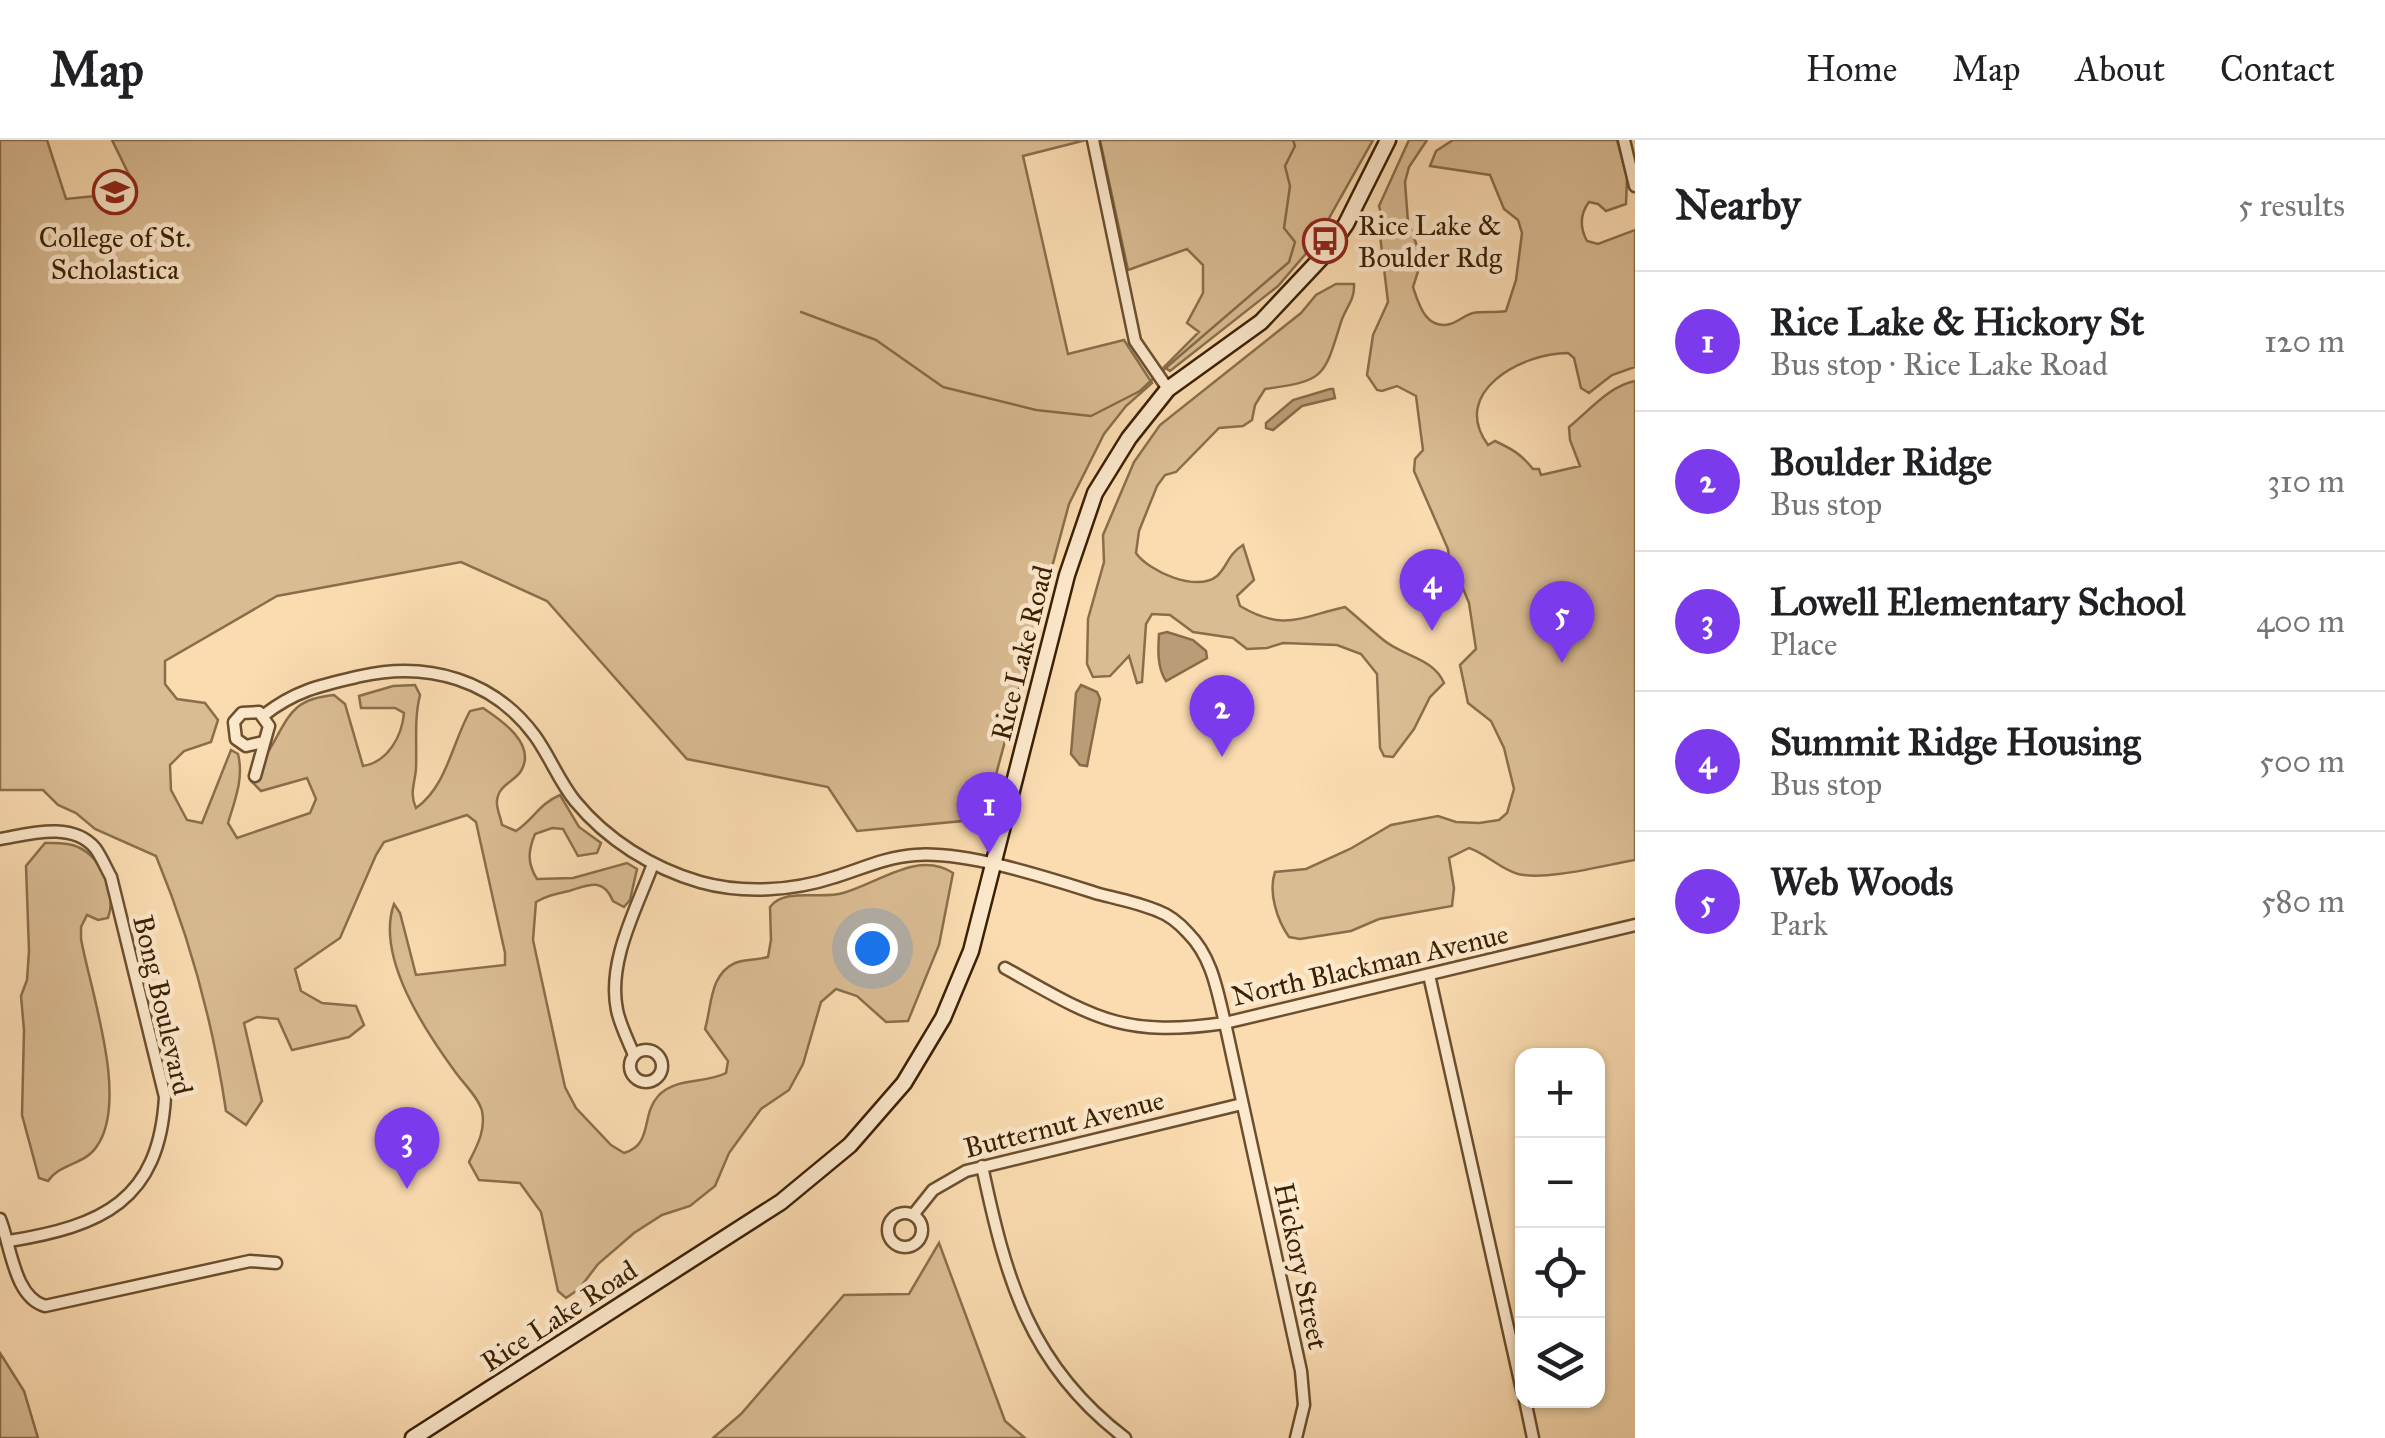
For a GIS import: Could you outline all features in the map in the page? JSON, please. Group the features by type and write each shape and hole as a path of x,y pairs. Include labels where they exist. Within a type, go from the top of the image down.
{"main road":[{"name":"Rice Lake Road","path":"412,1438 780,1202 850,1144 904,1083 944,1018 971,951 1067,575 1095,492 1129,438 1168,389 1261,322 1325,254 1346,224 1388,140"}],"street":[{"path":"1093,140 1135,341 1168,389"},
{"path":"1628,142 1635,186"},
{"path":"264,715 288,697 311,688 375,673 403,670 456,678 502,702 522,720 574,799 602,828 652,864 703,883 750,889 812,884 877,862 914,855 994,866 1160,912 1175,921 1200,948 1212,970 1224,1022"},
{"path":"255,776 269,732 264,715 253,710 242,713 233,728 240,743 252,747 263,742"},
{"name":"Bong Boulevard","path":"0,840 48,831 75,835 93,846 111,877 165,1098 163,1134 153,1163 126,1201 77,1226 9,1241"},
{"path":"634,1054 617,1010 615,981 621,950 652,864"},
{"name":"North Blackman Avenue","path":"1006,968 1080,1010 1114,1023 1174,1030 1224,1022 1635,925"},
{"path":"1428,975 1515,1359"},
{"name":"Hickory Street","path":"1224,1022 1301,1371 1304,1405 1296,1438"},
{"name":"Butternut Avenue","path":"913,1215 933,1190 950,1177 982,1166 1242,1104"},
{"path":"982,1166 1007,1274 1032,1332 1070,1388 1125,1438"},
{"path":"0,1219 23,1290 33,1302 45,1306 250,1261 276,1263"},
{"path":"1527,1408 1534,1438"}],"shaded area":[{"path":"0,140 47,140 66,199 105,195 134,185 112,140 1086,140 1023,156 1068,354 1124,340 1152,383 1126,406 1104,434 1069,504 984,819 857,831 828,787 687,759 547,601 461,562 277,596 165,661 165,684 177,699 205,703 218,720 211,742 184,751 170,765 171,790 187,820 202,823 231,750 238,754 239,780 228,823 237,838 310,813 316,799 307,778 261,791 251,781 288,717 310,700 334,695 345,704 363,766 380,759 392,747 404,713 395,708 361,708 359,696 393,686 415,685 420,695 413,793 416,808 442,776 470,711 483,708 515,734 525,761 498,796 502,825 516,831 560,795 579,827 601,843 597,853 578,856 563,829 535,834 530,857 537,879 573,878 627,863 637,869 630,900 624,907 613,901 605,888 595,885 536,902 533,940 565,1087 576,1108 611,1145 624,1153 639,1143 653,1103 666,1089 726,1073 728,1061 705,1029 713,992 727,968 768,957 770,907 777,901 785,897 843,893 912,867 940,867 953,873 939,945 908,1021 886,1022 857,996 836,989 821,1002 803,1064 789,1090 761,1109 729,1153 715,1186 690,1206 662,1215 634,1233 566,1298 558,1291 541,1212 520,1183 479,1180 469,1162 482,1131 480,1106 418,1015 391,947 394,904 400,913 416,975 505,965 476,822 467,815 384,842 340,938 295,969 301,991 322,1003 356,1006 364,1025 349,1037 292,1050 278,1019 257,1017 244,1023 262,1101 246,1125 226,1111 199,981 156,856 95,829 43,790 0,790"},
{"path":"1100,140 1373,140 1315,243 1278,286 1170,371 1164,367 1199,332 1187,323 1203,293 1203,265 1187,249 1128,270"},
{"path":"1409,140 1427,140 1409,167 1405,182 1408,222 1422,259 1413,287 1429,320 1442,325 1473,313 1506,311 1516,280 1522,233 1518,220 1504,209 1490,175 1430,166 1436,151 1453,140 1617,140 1627,178 1626,204 1606,211 1589,202 1582,226 1587,241 1598,244 1635,230 1635,367 1612,375 1589,393 1581,388 1574,358 1568,353 1531,360 1496,379 1484,393 1478,408 1478,426 1488,445 1495,441 1506,447 1533,469 1539,469 1541,475 1580,466 1569,427 1608,394 1635,381 1635,860 1530,876 1511,872 1469,848 1449,858 1454,888 1452,906 1379,919 1351,931 1300,939 1289,937 1277,914 1273,897 1275,872 1306,869 1391,825 1438,816 1456,822 1499,820 1507,813 1514,789 1504,748 1491,721 1468,703 1460,665 1476,649 1469,603 1451,573 1448,549 1414,471 1415,459 1423,450 1416,396 1397,386 1377,390 1367,375 1373,335 1388,302 1379,206"},
{"path":"1336,284 1354,284 1354,290 1325,365 1311,379 1265,389 1255,405 1252,420 1243,426 1219,428 1176,472 1165,475 1139,531 1136,553 1162,573 1198,582 1217,576 1243,545 1254,580 1237,596 1240,606 1281,620 1345,607 1389,644 1425,662 1444,683 1430,697 1414,729 1393,757 1384,756 1380,748 1377,674 1361,654 1337,645 1283,643 1247,649 1233,638 1193,632 1170,615 1152,614 1146,624 1142,682 1137,683 1129,656 1110,676 1093,677 1087,664 1088,619 1104,562 1103,535 1134,462 1160,425 1301,313 1316,295"},
{"path":"1330,389 1335,398 1302,406 1273,430 1266,428 1266,423 1293,400"},
{"path":"1167,632 1193,640 1206,651 1207,658 1166,681 1158,646 1159,634"},
{"path":"1081,685 1097,692 1100,699 1087,766 1080,765 1071,754 1076,693"},
{"path":"45,843 70,844 87,852 105,877 110,898 108,918 98,920 87,915 81,927 109,1075 106,1126 92,1152 48,1181 39,1178 22,1115 21,996 27,980 29,951 26,866"},
{"path":"939,1243 1005,1421 1025,1438 713,1438 741,1414 844,1295 909,1294"},
{"path":"0,1353 24,1391 38,1438 0,1438"}],"waterway":[{"path":"1161,372 1289,262 1295,242 1284,228 1290,186 1285,166 1295,146 1293,140"},
{"path":"801,312 876,340 943,387 1036,410 1091,416 1140,391 1155,377"}],"place":[{"name":"College of St. Scholastica","path":"115,192"},
{"name":"Rice Lake & Boulder Rdg","path":"1325,241"},
{"name":"Summit Ridge Housing","path":"1432,631"},
{"name":"Web Woods","path":"1562,663"},
{"name":"Boulder Ridge","path":"1222,757"},
{"name":"Rice Lake & Hickory St","path":"989,854"},
{"name":"Lowell Elementary School","path":"407,1189"}]}
